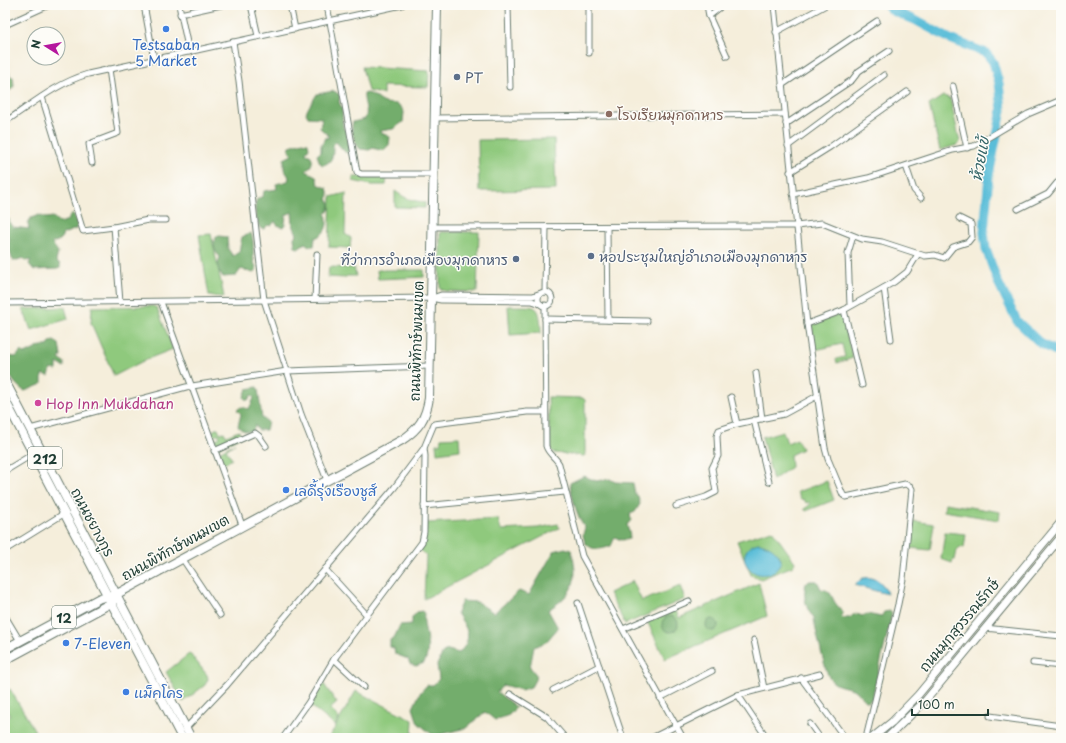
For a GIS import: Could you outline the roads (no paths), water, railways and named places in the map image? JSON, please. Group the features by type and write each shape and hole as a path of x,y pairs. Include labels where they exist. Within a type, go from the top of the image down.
{"main road":[{"name":"ถนนพิทักษ์พนมเขต","path":"117,594 242,525 402,440 417,429 425,417 428,408 437,5"},
{"name":"ถนนชยางกูร","path":"5,381 191,738"},
{"name":"ถนนชยางกูร","path":"5,400 181,738"},
{"name":"ถนนมุกสุวรรณรักษ์","path":"872,738 906,708 1061,522"},
{"name":"ถนนมุกสุวรรณรักษ์","path":"887,738 926,700 1061,537"},
{"path":"109,599 117,594"},
{"name":"12","path":"5,649 109,599"},
{"name":"12","path":"5,660 109,599"},
{"path":"966,636 973,643"}],"street":[{"path":"5,26 49,5"},
{"path":"144,5 154,60"},
{"path":"179,5 189,52"},
{"path":"180,14 221,5"},
{"path":"251,5 258,36"},
{"path":"290,5 295,28"},
{"path":"327,5 357,174 434,174"},
{"path":"5,122 70,80 110,69 402,5"},
{"path":"508,5 510,87"},
{"path":"589,5 589,53"},
{"path":"707,5 709,16 727,56"},
{"path":"709,16 723,5"},
{"path":"774,5 790,172 807,324 828,459 843,496 847,497 905,484 910,486 912,489 900,598 866,738"},
{"path":"776,32 826,5"},
{"path":"782,85 877,21"},
{"path":"233,42 239,81 264,300 301,414 327,480"},
{"path":"786,124 852,80 859,71 889,51"},
{"path":"92,164 89,144 118,133 110,69"},
{"path":"788,146 884,75"},
{"path":"953,86 967,148"},
{"path":"790,172 907,92"},
{"path":"42,97 83,231 148,220 166,220"},
{"path":"793,194 868,178 953,150 974,146 1022,118 1061,100"},
{"path":"435,118 785,114"},
{"path":"906,166 914,190 921,198"},
{"path":"1018,209 1048,194 1061,181"},
{"path":"432,226 796,226 822,223 853,236 882,242 925,256 935,255 945,258 953,247 970,240 972,237 971,224 959,218"},
{"path":"114,226 120,302"},
{"path":"546,226 543,292 539,297 543,304 545,319 545,412 547,450 559,464 582,556 683,738"},
{"path":"607,227 608,320"},
{"path":"850,306 848,253 853,236"},
{"path":"315,299 317,254"},
{"path":"807,324 844,310 884,288 903,276 914,264 918,254"},
{"path":"884,288 891,339"},
{"path":"5,303 431,298 441,300 532,301 543,304 551,303 552,299 549,293 543,292 533,296 441,295 431,298"},
{"path":"161,302 214,452 242,525"},
{"path":"844,310 862,385"},
{"path":"545,319 647,321"},
{"path":"30,429 191,386 287,371 429,366"},
{"path":"756,373 762,419"},
{"path":"676,506 706,497 716,492 712,468 718,456 718,433 723,428 784,414 817,396"},
{"path":"731,397 738,424"},
{"path":"186,728 227,685 394,488 424,448 431,427 437,422 486,418 527,412 545,412"},
{"path":"754,420 770,482"},
{"path":"214,452 255,433 266,446"},
{"path":"283,738 308,703 334,659 366,614 422,542 424,532 426,456 424,448"},
{"path":"5,471 33,454"},
{"path":"424,506 565,492"},
{"path":"5,550 65,513"},
{"path":"182,558 220,615"},
{"path":"325,569 366,614"},
{"path":"623,629 689,601"},
{"path":"578,603 623,738"},
{"path":"5,616 20,641"},
{"path":"985,628 1061,636"},
{"path":"754,640 764,688"},
{"path":"334,659 364,687"},
{"path":"1033,663 1061,666"},
{"path":"553,690 599,666"},
{"path":"660,698 712,671"},
{"path":"652,738 738,695 820,674"},
{"path":"801,678 845,738"},
{"path":"510,694 546,717 565,738"},
{"path":"738,695 767,738"},
{"path":"990,716 1061,726"},
{"path":"810,724 820,738"}],"water":[{"path":"759,543 772,548 781,559 778,568 770,573 756,573 748,567 746,563 745,554 747,550 754,544"},
{"path":"863,578 875,579 881,583 887,594 854,585"}],"waterway":[{"name":"ห้วยแข้","path":"887,5 893,11 915,20 950,39 986,53 993,62 999,83 1002,110 989,175 984,232 986,249 997,280 1017,321 1040,343 1061,354"}],"place":[{"name":"Testsaban 5 Market","path":"166,29"},
{"name":"PT","path":"457,77"},
{"name":"โรงเรียนมุกดาหาร","path":"609,114"},
{"name":"หอประชุมใหญ่อำเภอเมืองมุกดาหาร","path":"591,256"},
{"name":"ที่ว่าการอำเภอเมืองมุกดาหาร","path":"516,259"},
{"name":"Hop Inn Mukdahan","path":"38,403"},
{"name":"เลดี้รุ่งเรืองชูส์","path":"286,490"},
{"name":"7-Eleven","path":"66,643"},
{"name":"แม็คโคร","path":"126,692"}]}
